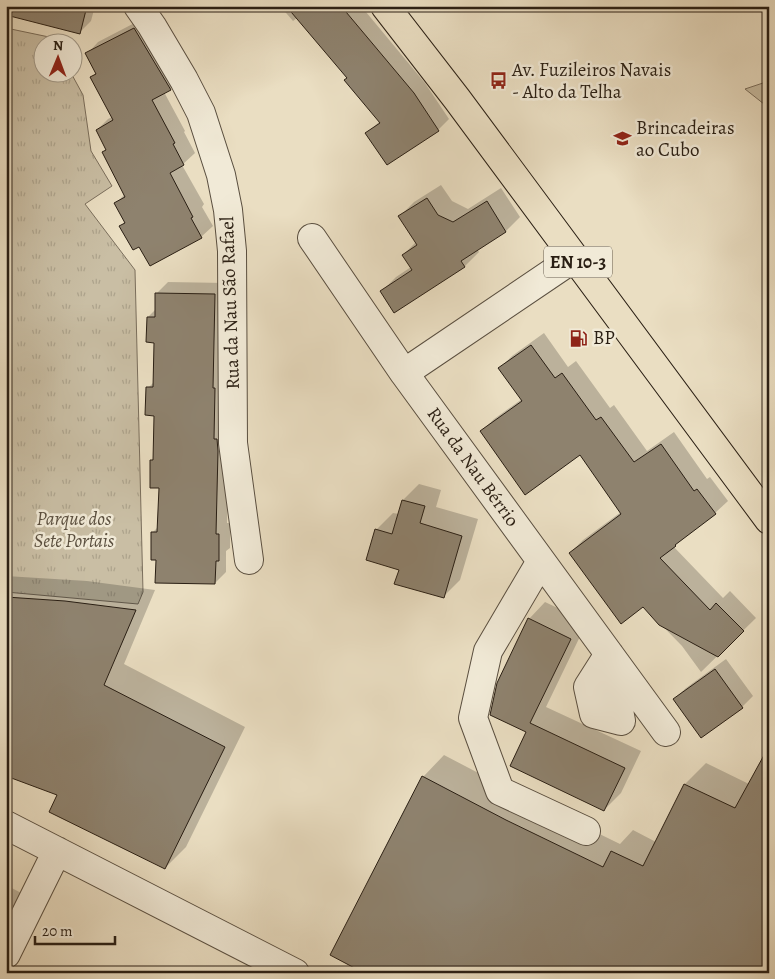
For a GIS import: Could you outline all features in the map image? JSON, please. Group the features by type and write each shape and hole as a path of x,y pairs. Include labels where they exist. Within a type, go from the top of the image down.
{"main road":[{"name":"EN 10-3","path":"385,6 457,99 769,520"}],"street":[{"name":"Rua da Nau São Rafael","path":"138,6 166,49 201,113 228,210 232,251 233,443 249,560"},
{"name":"Rua da Nau Bérrio","path":"312,238 404,373 666,732"},
{"path":"404,373 574,258"},
{"path":"541,561 488,652 472,718 500,791 586,831"},
{"path":"6,826 295,973"},
{"path":"6,954 57,851"}],"green space":[{"name":"Parque dos Sete Portais","path":"6,28 32,33 32,82 76,82 83,95 91,151 112,186 85,204 135,270 143,592 138,604 6,592"},
{"path":"769,81 769,108 745,89"}],"building":[{"path":"6,6 87,6 80,32 72,32 6,15"},
{"path":"286,6 341,6 414,93 439,131 387,165 365,133 380,123 344,80 347,78"},
{"path":"134,28 171,90 152,100 175,143 173,144 184,165 170,173 202,238 150,266 139,247 133,250 119,226 125,223 114,203 125,197 102,152 106,150 96,130 113,120 90,77 96,74 85,53"},
{"path":"427,198 438,215 453,222 487,201 506,232 461,261 465,267 394,313 380,291 412,270 402,255 417,245 398,216"},
{"path":"155,293 215,294 213,388 215,388 214,439 217,439 218,451 216,534 219,534 219,561 216,561 215,584 155,583 156,560 151,560 151,532 157,532 159,488 150,488 150,460 153,460 154,416 145,415 146,387 153,387 154,343 146,342 147,317 155,317"},
{"path":"531,345 555,378 562,373 596,420 601,417 634,462 661,444 694,491 697,489 716,514 660,558 710,610 716,603 744,631 718,657 659,625 643,607 621,624 569,553 621,514 580,455 525,495 480,431 522,401 498,368"},
{"path":"402,500 425,506 420,523 462,536 444,598 394,584 399,570 366,560 375,529 392,534"},
{"path":"6,597 65,601 136,610 104,685 225,747 165,869 49,812 57,795 6,776"},
{"path":"528,618 571,639 530,723 625,768 604,811 510,766 526,732 490,715 497,683"},
{"path":"715,669 743,708 701,738 673,699"},
{"path":"769,746 769,973 364,973 330,955 422,776 506,820 603,867 611,851 643,866 684,784 735,808"}],"place":[{"name":"Av. Fuzileiros Navais - Alto da Telha","path":"498,81"},
{"name":"Brincadeiras ao Cubo","path":"622,139"},
{"name":"BP","path":"579,338"}]}
